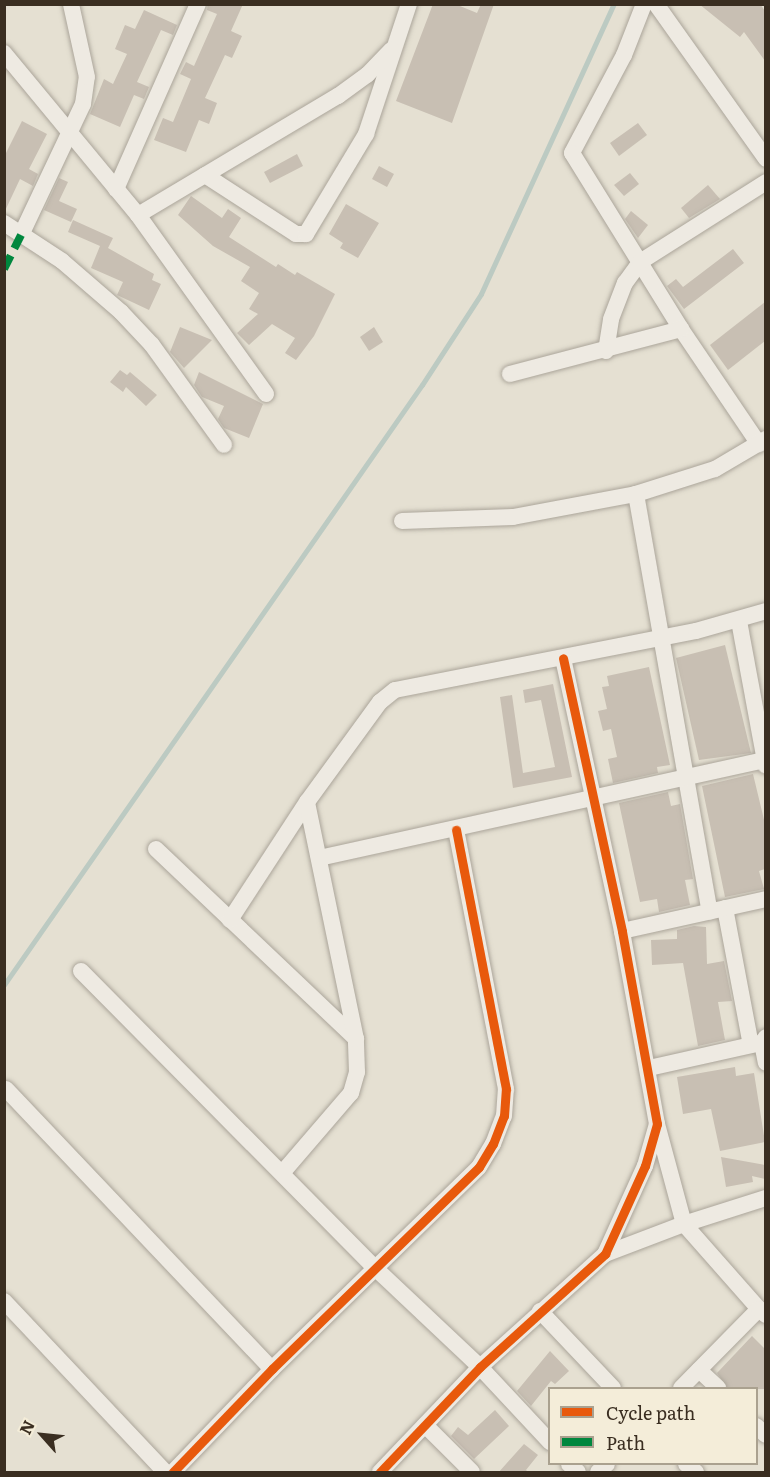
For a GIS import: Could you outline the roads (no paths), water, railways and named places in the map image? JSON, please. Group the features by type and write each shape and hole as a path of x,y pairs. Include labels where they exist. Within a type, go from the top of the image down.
{"street":[{"path":"22,233 72,134 83,104 87,77 71,4"},
{"path":"116,189 198,4"},
{"path":"205,175 296,234 306,234 366,134 409,4"},
{"path":"402,520 513,518 636,494 715,469 762,441 681,328 572,153 624,55 644,4"},
{"path":"656,4 765,159"},
{"path":"138,215 338,96 368,75 393,47"},
{"path":"4,53 138,215 266,394"},
{"path":"606,351 611,320 625,283 640,262 765,183"},
{"path":"4,223 62,261 121,312 152,345 224,445"},
{"path":"510,374 606,351 681,328"},
{"path":"636,494 688,778 717,910 765,1063"},
{"path":"230,920 307,802 375,708 395,690 739,621 765,611"},
{"path":"319,858 765,762 739,621"},
{"path":"563,658 649,1068 657,1124 684,1224 762,1312 683,1387"},
{"path":"283,1172 351,1093 357,1072 356,1039 307,802"},
{"path":"173,1473 374,1268 479,1167 504,1116 506,1089 456,830"},
{"path":"156,849 356,1039"},
{"path":"621,931 765,899"},
{"path":"81,971 283,1172 374,1268 480,1367 548,1441"},
{"path":"649,1068 759,1042"},
{"path":"6,1089 273,1369"},
{"path":"605,1254 641,1175 657,1124"},
{"path":"380,1473 480,1367 605,1254 684,1224 765,1198"},
{"path":"4,1301 165,1473"},
{"path":"540,1311 611,1387"},
{"path":"699,1370 716,1387"},
{"path":"425,1425 472,1473"}],"waterway":[{"path":"4,985 422,385 481,294 614,4"}]}
